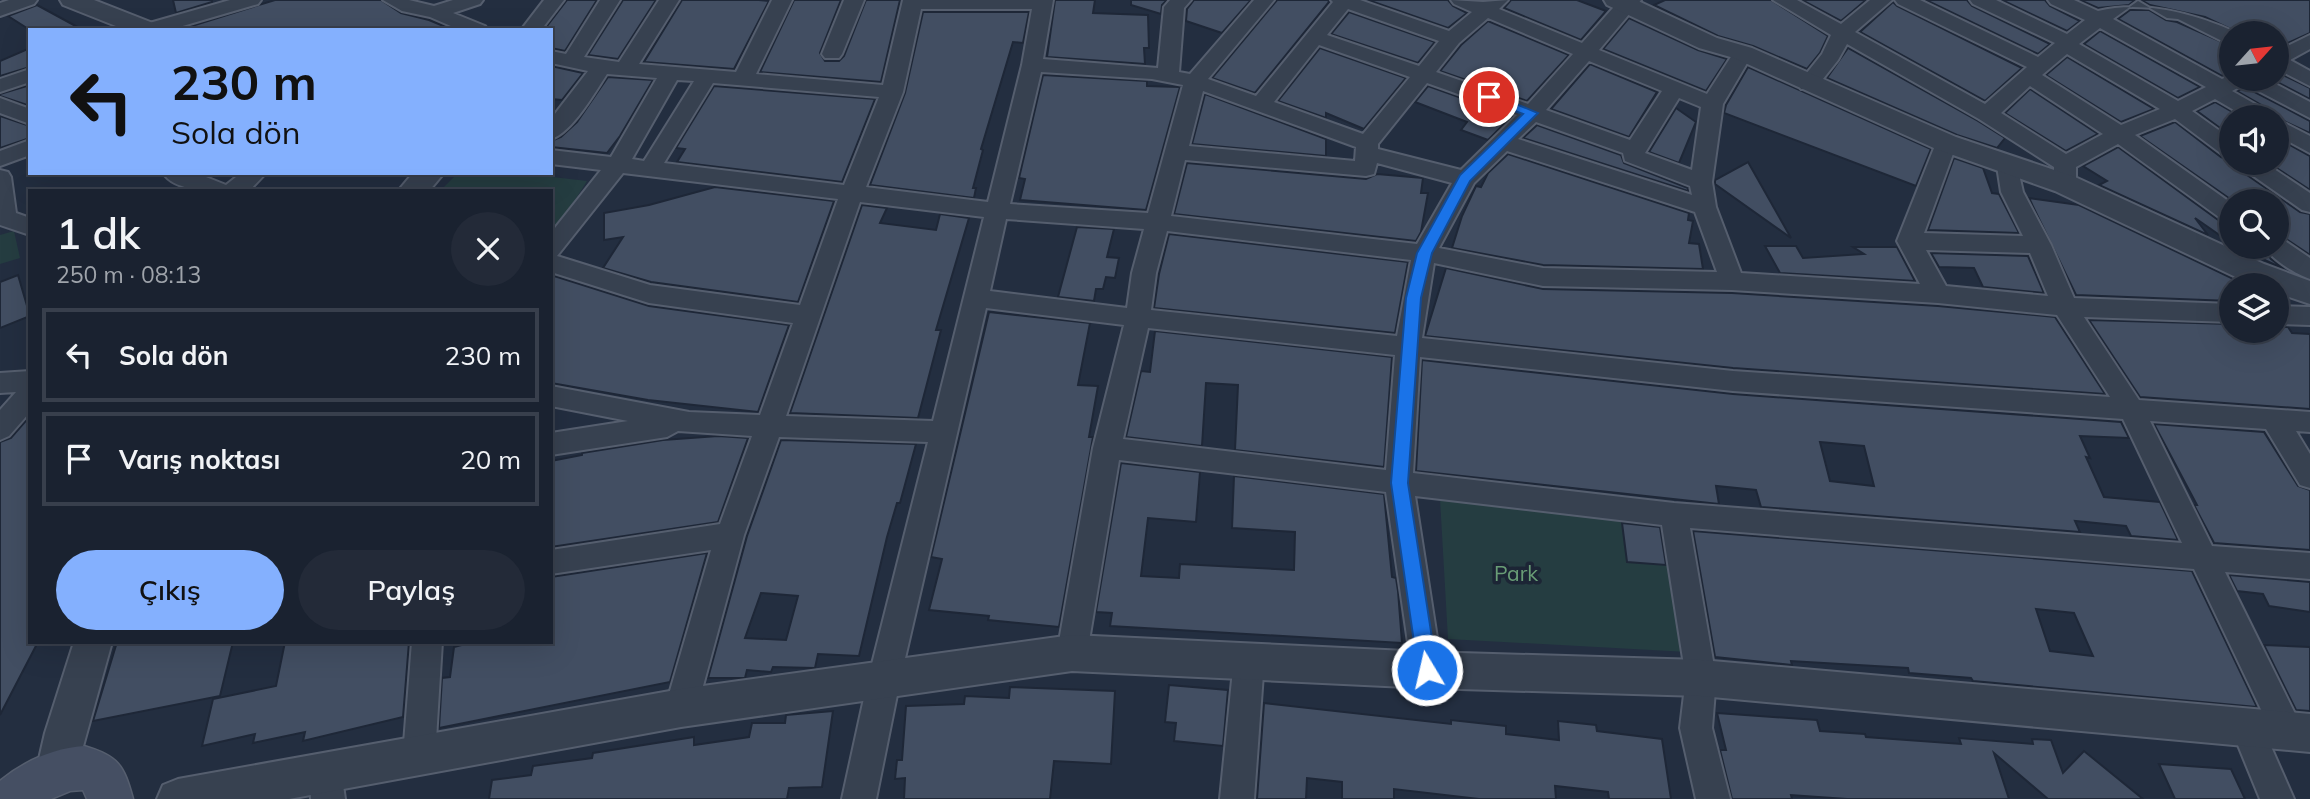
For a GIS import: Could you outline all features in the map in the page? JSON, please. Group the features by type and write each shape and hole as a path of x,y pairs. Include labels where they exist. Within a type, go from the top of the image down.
{"main road":[{"path":"14,799 33,784 57,772 82,768 94,770 104,776 110,786 110,799"}],"street":[{"path":"0,10 27,0"},
{"path":"72,0 143,28"},
{"path":"155,28 251,0"},
{"path":"393,0 435,12 473,28"},
{"path":"435,12 473,0"},
{"path":"533,28 554,0"},
{"path":"610,0 562,59 601,67 706,78 892,92"},
{"path":"625,69 669,0"},
{"path":"743,79 782,0"},
{"path":"832,54 853,0"},
{"path":"1072,653 1107,448 1138,318 1144,273 1195,81 1264,0"},
{"path":"1461,0 1493,5 1587,52 1712,104"},
{"path":"1783,0 1987,114 2065,174 2253,272 2310,293"},
{"path":"1808,84 1831,56 1841,34 1882,0"},
{"path":"1905,0 2034,70 2219,205"},
{"path":"1980,0 2067,43 2177,110 2219,141"},
{"path":"2058,0 2219,82"},
{"path":"1987,114 2067,43 2129,0"},
{"path":"2147,0 2219,32"},
{"path":"681,708 730,535 768,424 810,316 852,193 892,92 912,1 1043,2 1032,65 884,680 859,799"},
{"path":"1261,104 1343,1 1386,7 1452,39"},
{"path":"1427,670 1399,483 1408,346 1414,298 1424,253 1465,179 1532,113 1587,52 1624,1 1709,43 1743,53 1945,143 2008,166 2065,174 2119,134 2219,89"},
{"path":"1168,75 1174,2"},
{"path":"1176,152 1366,169 1367,148 1424,74 1452,39 1493,5"},
{"path":"1315,37 1634,150"},
{"path":"2289,53 2310,41"},
{"path":"1732,281 1705,207 1701,183 1712,104 1743,53"},
{"path":"1032,65 1168,75 1195,81 1261,104 1367,148 1465,179"},
{"path":"553,130 573,108 601,67"},
{"path":"2289,67 2310,79"},
{"path":"553,247 617,166 670,73"},
{"path":"0,86 28,76"},
{"path":"649,170 706,78"},
{"path":"1673,90 1634,150 1633,156 1701,183"},
{"path":"2232,91 2247,105"},
{"path":"2273,91 2310,111"},
{"path":"0,105 28,116"},
{"path":"2289,134 2310,146"},
{"path":"1503,142 1705,207"},
{"path":"1938,294 1909,241 1945,143"},
{"path":"0,159 28,148"},
{"path":"553,157 998,211 1157,222 1424,253 1543,277 1732,281 1938,294 2065,307 2219,313"},
{"path":"2008,166 2012,192 2039,245 2065,307 2131,410 2204,559 2299,733"},
{"path":"179,175 214,189"},
{"path":"236,189 253,175"},
{"path":"414,189 428,175"},
{"path":"2268,175 2310,204"},
{"path":"0,177 3,220 28,226"},
{"path":"1909,241 2039,245"},
{"path":"2289,256 2310,271"},
{"path":"553,264 649,295 810,316"},
{"path":"977,298 1138,318 1733,381 2310,422"},
{"path":"2289,315 2310,316"},
{"path":"0,383 28,381"},
{"path":"0,429 28,395"},
{"path":"553,396 689,423"},
{"path":"2274,419 2310,477"},
{"path":"553,444 689,423 944,432"},
{"path":"1107,448 1674,515 2310,566"},
{"path":"1674,515 1701,678 1696,728 1713,799"},
{"path":"553,562 730,535"},
{"path":"57,772 65,733 92,644"},
{"path":"419,756 427,644"},
{"path":"178,799 326,785 419,756 681,708 1072,653 1427,670 1701,678 2299,733"},
{"path":"1237,799 1249,660"},
{"path":"2247,728 2277,799"}],"green space":[{"path":"456,175 535,175 587,181 553,235 553,189 442,189"},
{"path":"14,231 20,258 0,264 0,235"},
{"name":"Park","path":"1440,499 1666,516 1688,652 1448,639"}],"building":[{"path":"173,0 212,0 212,2 176,13"},
{"path":"275,0 381,0 401,13 448,28 185,28"},
{"path":"567,0 597,0 565,51 553,48 553,28 546,28"},
{"path":"623,0 656,0 618,59 588,55"},
{"path":"682,0 769,1 734,69 644,62"},
{"path":"794,0 841,0 820,53 825,61 839,61 844,56 866,0 900,0 881,82 760,72"},
{"path":"1055,0 1095,0 1093,13 1148,15 1149,48 1144,48 1145,64 1047,57"},
{"path":"1131,0 1167,0 1162,5 1161,14 1131,5"},
{"path":"1194,0 1251,0 1222,33 1186,21 1187,9"},
{"path":"1277,0 1329,2 1255,93 1212,78"},
{"path":"1368,0 1448,0 1453,6 1467,13 1448,28"},
{"path":"1511,0 1577,0 1606,11 1581,40 1504,8"},
{"path":"1665,0 1771,0 1828,36 1820,53 1807,69 1753,46 1718,36 1654,5"},
{"path":"1802,0 1866,0 1841,21"},
{"path":"1926,0 1967,0 1972,6 2050,44 2038,54"},
{"path":"2002,0 2045,0 2050,6 2080,21 2067,31"},
{"path":"2080,0 2135,0 2129,5 2098,8"},
{"path":"2141,0 2310,0 2310,33 2289,43 2289,21 2219,21 2219,24 2205,17 2150,5"},
{"path":"1893,2 2022,68 1985,101 1860,32"},
{"path":"37,5 79,28 28,29 8,16"},
{"path":"2130,10 2149,10 2166,20 2177,22 2219,41 2219,74 2118,19"},
{"path":"923,12 1029,12 1023,43 1013,42 981,149 983,150 973,188 976,188 974,198 870,185 905,93"},
{"path":"1349,12 1435,42 1418,63 1331,34"},
{"path":"1629,18 1698,50 1727,59 1706,91 1603,49"},
{"path":"1488,21 1569,55 1527,101 1440,71 1461,45"},
{"path":"2100,31 2200,87 2178,98 2084,44"},
{"path":"1320,48 1406,78 1364,129 1326,113 1326,118 1278,101"},
{"path":"1848,48 2005,138 1997,148 1957,135 1827,78"},
{"path":"28,49 28,68 0,76 0,61"},
{"path":"2067,57 2154,109 2121,122 2046,75"},
{"path":"1590,64 1657,92 1629,137 1551,109"},
{"path":"553,66 583,73 562,100 553,99"},
{"path":"1748,67 1931,149 1916,186 1724,113"},
{"path":"1043,75 1147,81 1147,86 1180,87 1146,210 1020,200 1025,179 1019,178"},
{"path":"608,77 653,80 607,153 553,147 553,140 561,137 577,122"},
{"path":"2289,78 2310,88 2310,99 2289,88"},
{"path":"28,86 28,105 0,96"},
{"path":"714,86 875,99 842,182 677,162 685,149 676,148"},
{"path":"1428,86 1512,116 1488,140 1461,130 1467,122 1415,102"},
{"path":"2030,89 2098,134 2066,151 2005,113"},
{"path":"2237,91 2253,91 2279,105 2261,105"},
{"path":"1205,94 1326,139 1326,156 1192,144"},
{"path":"2215,102 2220,105 2219,127 2197,111"},
{"path":"1676,108 1696,122 1679,163 1649,152"},
{"path":"2289,110 2310,121 2310,133 2289,123"},
{"path":"0,116 28,125 28,139 0,148"},
{"path":"2175,122 2219,155 2219,175 2247,175 2267,189 2219,189 2219,191 2140,136"},
{"path":"1537,125 1621,155 1624,163 1688,188 1688,191 1523,138"},
{"path":"2289,145 2310,156 2310,190 2287,175"},
{"path":"2118,147 2219,221 2219,235 2195,218 2208,235 2099,185 2107,181 2083,166"},
{"path":"1508,154 1689,213 1688,220 1693,221 1689,243 1699,244 1703,269 1543,265 1452,248 1462,216 1476,186 1481,187 1488,173"},
{"path":"1954,158 1983,168 1992,193 1999,194 2019,233 1928,230"},
{"path":"1748,162 1791,238 1715,184 1715,180"},
{"path":"1187,163 1366,179 1377,174 1423,178 1421,193 1428,193 1421,232 1416,241 1174,214"},
{"path":"715,187 834,201 798,302 651,282 603,268 623,237 604,240 604,213 649,205"},
{"path":"2029,198 2079,205 2221,273 2219,301 2076,295"},
{"path":"2289,204 2300,212 2310,214 2310,255 2289,241"},
{"path":"862,205 887,208 880,223 936,230 940,214 969,218 936,330 941,330 918,418 790,413"},
{"path":"1077,227 1114,229 1107,257 1119,258 1115,278 1106,277 1103,289 1096,289 1094,301 1058,297"},
{"path":"1169,234 1408,262 1395,333 1154,308"},
{"path":"1765,246 1796,246 1803,258 1864,254 1853,247 1897,247 1915,281 1780,273"},
{"path":"1931,253 2028,256 2044,293 1983,287 1974,268 1939,267"},
{"path":"2263,259 2271,259 2284,269"},
{"path":"1446,268 1543,289 1732,293 1938,306 2055,317 2105,394 1733,368 1425,336"},
{"path":"18,275 28,317 0,328 0,282"},
{"path":"553,276 649,306 789,325 758,412 648,400 553,383"},
{"path":"989,312 1090,323 1078,385 1098,386 1089,437 1093,437 1059,627 988,620 989,616 929,610 942,559 931,557"},
{"path":"2089,320 2219,324 2219,343 2289,343 2289,328 2292,333 2310,334 2310,409 2140,397"},
{"path":"1155,331 1392,357 1384,467 1235,450 1238,385 1206,383 1202,446 1126,437 1141,371 1150,372"},
{"path":"1422,360 1733,394 2121,422 2129,438 2080,436 2090,458 2086,457 2104,497 2160,502 2178,540 2131,536 2126,526 2075,521 2080,532 1761,507 1756,490 1716,486 1719,504 1416,471","holes":["1820,442 1864,446 1874,486 1830,481"]},
{"path":"28,418 28,644 37,644 0,715 0,442 11,438"},
{"path":"2154,424 2264,432 2298,486 2310,490 2310,550 2214,543"},
{"path":"718,436 748,438 718,522 553,547 553,461 582,453 663,440"},
{"path":"781,440 916,444 900,503 897,503 887,537 859,656 818,654 815,668 773,667 771,672 747,670 745,678 708,678 747,536","holes":["761,593 798,596 786,640 745,638"]},
{"path":"1121,463 1200,472 1196,522 1148,518 1141,576 1179,578 1180,564 1294,570 1295,532 1232,528 1234,476 1384,494 1392,577 1396,578 1398,591 1402,643 1110,626 1112,613 1096,612"},
{"path":"1622,523 1660,527 1666,565 1627,562"},
{"path":"1693,531 2192,571 2257,707 1973,681 1971,678 1909,673 1908,668 1791,661 1792,665 1715,657","holes":["2036,609 2074,613 2093,656 2050,651"]},
{"path":"707,553 670,682 439,728 442,678 450,677 454,647 462,644 553,644 553,577"},
{"path":"2229,575 2310,582 2310,612 2269,606 2263,594 2237,591"},
{"path":"116,644 233,644 220,696 93,721"},
{"path":"285,644 409,644 403,717 303,741 305,732 253,743 255,734 202,746 213,699 276,686"},
{"path":"2264,645 2310,647 2310,711 2296,710"},
{"path":"1169,685 1228,690 1223,746 1174,741 1176,723 1165,722"},
{"path":"1010,687 1115,691 1111,764 1054,761 1050,799 904,799 905,778 895,779 897,760 902,760 906,706 964,704 965,696 1009,698"},
{"path":"1264,703 1451,724 1451,720 1506,726 1506,734 1559,740 1558,721 1596,725 1597,731 1662,739 1671,799 1609,799 1608,792 1555,786 1556,799 1479,799 1394,789 1394,799 1342,799 1342,782 1307,778 1306,799 1257,799"},
{"path":"833,711 822,787 789,788 787,799 489,799 492,780 531,775 533,766 592,758 593,753 694,737 694,745 749,737 752,723 785,723 786,715"},
{"path":"1717,713 1817,720 1820,731 1865,734 1866,737 1961,744 1959,738 2033,744 2032,739 2051,740 2063,773 2084,751 2143,799 2048,799 1994,753 2009,799 1847,799 1791,795 1792,799 1732,799 1720,750 1726,750"},
{"path":"2159,764 2231,769 2245,799 2175,799"}],"route":[{"path":"1427,670 1399,483 1408,346 1414,298 1424,253 1465,179 1532,113 1489,97"}]}
